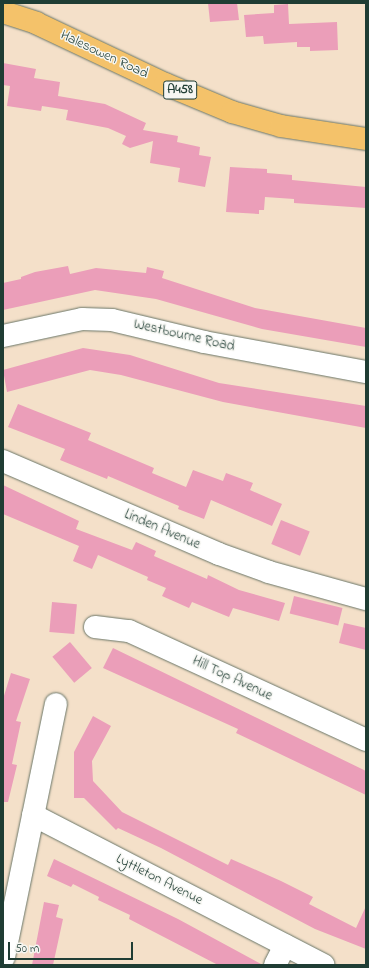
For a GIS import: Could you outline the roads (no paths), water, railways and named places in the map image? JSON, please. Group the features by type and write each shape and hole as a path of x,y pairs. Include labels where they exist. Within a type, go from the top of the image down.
{"highway":[{"name":"Halesowen Road","path":"3,12 36,23 166,84 232,112 281,126 366,139"}],"street":[{"name":"Westbourne Road","path":"3,336 82,319 112,320 204,342 366,372"},
{"name":"Linden Avenue","path":"3,461 219,554 324,588 366,599"},
{"name":"Hill Top Avenue","path":"96,627 129,631 366,740"},
{"path":"3,959 56,704"},
{"name":"Lyttleton Avenue","path":"33,815 324,965"},
{"path":"275,965 285,945"}]}
